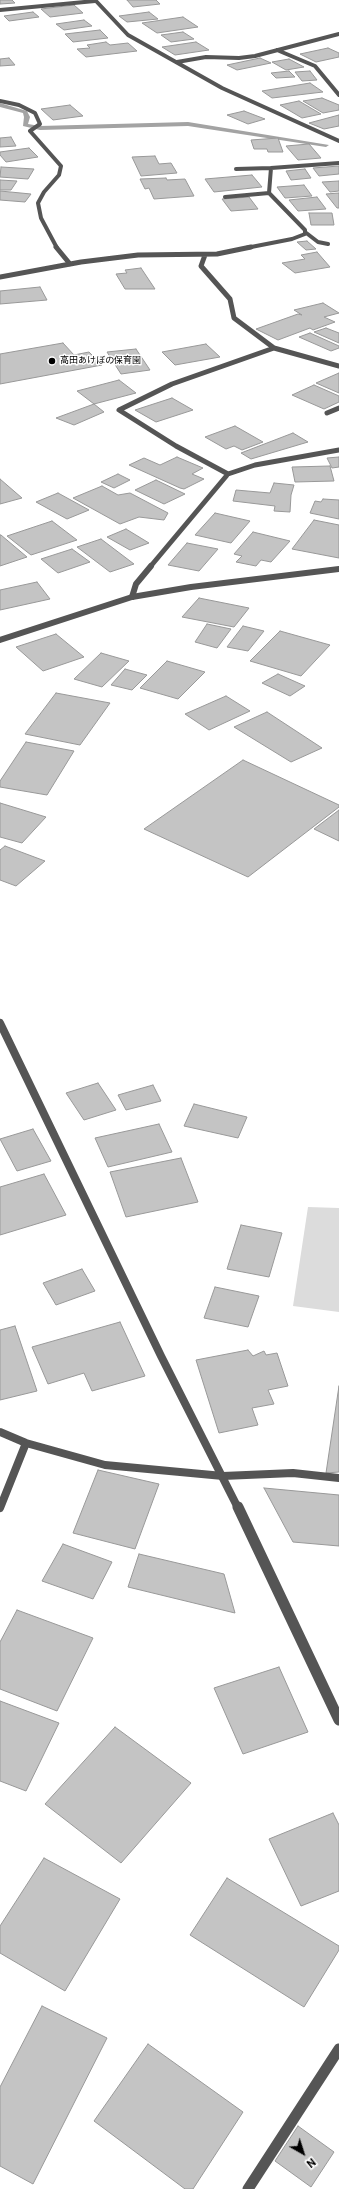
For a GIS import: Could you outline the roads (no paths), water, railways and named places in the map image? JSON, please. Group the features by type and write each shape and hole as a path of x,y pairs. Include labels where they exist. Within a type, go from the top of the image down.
{"street":[{"path":"0,10 95,0 128,36 222,88 339,141"},
{"path":"177,62 206,57 239,58 339,34"},
{"path":"277,50 315,66 339,95"},
{"path":"0,101 29,108 35,113 40,124 30,131 61,166 59,175 44,192 38,203 41,218 55,246 70,264"},
{"path":"330,136 339,134"},
{"path":"236,169 339,163"},
{"path":"269,193 272,168"},
{"path":"226,197 269,193"},
{"path":"269,193 305,230 305,232 318,242 328,244"},
{"path":"0,277 70,264 138,255 205,255 278,243 298,237 305,232"},
{"path":"205,255 201,266 230,299 234,318 274,348 339,366"},
{"path":"228,474 176,446 119,410 172,384 274,348"},
{"path":"327,413 339,408"},
{"path":"132,597 136,584 228,474 255,465 339,450"},
{"path":"0,640 132,597 191,587 339,569"},
{"path":"0,1023 160,1356 223,1476 339,1720"},
{"path":"0,1432 26,1443 105,1466 223,1476 293,1473 339,1478"},
{"path":"0,1508 26,1443"},
{"path":"248,2189 339,2049"}],"waterway":[{"path":"0,105 25,112 27,117 25,125 40,128 188,124 326,145"}],"place":[{"name":"高田あけぼの保育園","path":"52,361"}]}
